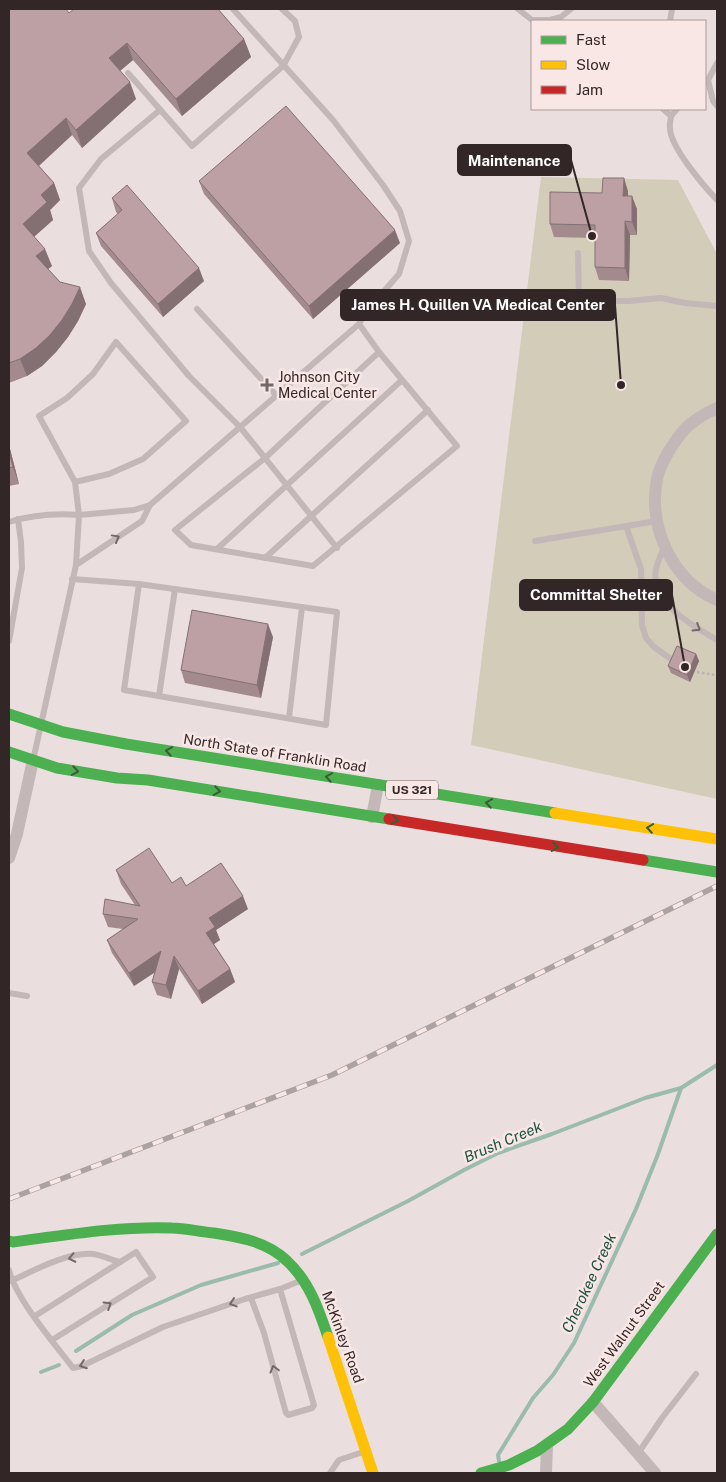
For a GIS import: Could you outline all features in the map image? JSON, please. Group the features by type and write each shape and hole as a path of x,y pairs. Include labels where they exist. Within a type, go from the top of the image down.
{"main road":[{"name":"North State of Franklin Road","path":"9,714 63,732 126,744 717,839"},
{"name":"US 321","path":"9,752 57,768 117,778 148,780 717,872"},
{"name":"McKinley Road","path":"9,1241 14,1242 102,1230 173,1228 234,1236 278,1252 303,1279 318,1308 373,1473"},
{"name":"West Walnut Street","path":"481,1473 509,1465 548,1445 568,1429 594,1402 717,1234"}],"street":[{"path":"717,408 702,416 685,429 668,454 657,478 655,514 668,554 679,571 695,586 717,600"},
{"path":"9,858 17,834 33,760"},
{"path":"372,817 378,784"},
{"path":"594,1402 656,1473"},
{"path":"546,1473 548,1445"}],"lane":[{"path":"76,565 142,520 150,505 358,324 399,274 409,241 400,211 383,185 333,120 233,9"},
{"path":"128,73 192,146 283,66 300,36 295,21 282,9"},
{"path":"518,9 532,20 561,17 571,9"},
{"path":"717,63 706,81 713,101 717,106"},
{"path":"160,110 102,159 79,188 89,250 111,283 189,376 240,427 337,548"},
{"path":"664,110 671,116"},
{"path":"675,110 671,116 669,129 672,139 682,157 717,200"},
{"path":"578,252 580,301 629,301 661,298 684,303 717,306"},
{"path":"197,309 276,395"},
{"path":"358,324 457,446 314,566 191,545 176,530 264,458 379,352"},
{"path":"33,760 76,565 79,515 75,482 39,416 67,398 93,374 116,342 186,421 143,459 109,474 75,482"},
{"path":"217,549 402,380"},
{"path":"265,558 428,410"},
{"path":"9,522 18,519 60,514 79,515 134,510 150,505"},
{"path":"9,641 22,568 18,519"},
{"path":"535,541 657,521"},
{"path":"626,526 641,569 642,625 646,638 654,647 670,659"},
{"path":"665,546 657,566 655,580 660,591 673,612 717,640"},
{"path":"72,579 139,584 337,612 326,725 124,690 139,584"},
{"path":"159,696 174,589"},
{"path":"289,718 302,607"},
{"path":"9,993 27,996"},
{"path":"35,1316 136,1252 153,1277 52,1340"},
{"path":"12,1281 47,1265 72,1257 93,1254 120,1262"},
{"path":"9,1270 12,1281 73,1368 82,1366 164,1327 280,1290 303,1279"},
{"path":"251,1298 264,1333 288,1415 312,1408 314,1405 280,1290"},
{"path":"639,1452 696,1374"},
{"path":"330,1473 339,1460 366,1450"}],"path":[{"path":"697,672 717,674"}],"shaded area":[{"path":"541,177 678,180 717,254 717,799 471,745"}],"building":[{"path":"9,9 66,9 69,13 74,9 218,9 244,39 176,99 127,43 109,58 130,82 76,130 66,118 27,153 54,183 41,195 47,202 23,224 45,249 36,256 60,282 80,287 62,320 50,335 20,359 9,363"},
{"path":"286,106 395,230 309,306 199,181"},
{"path":"603,178 624,178 623,196 632,196 632,222 625,221 625,268 595,267 595,225 550,224 550,192 602,193"},
{"path":"127,185 199,268 158,304 96,233 122,210 112,198"},
{"path":"9,452 13,467 9,468"},
{"path":"192,610 268,624 257,685 181,670"},
{"path":"677,646 696,654 687,675 668,666"},
{"path":"149,848 172,883 181,877 186,886 221,863 243,896 209,918 215,927 206,933 230,969 198,991 174,956 166,985 152,982 161,951 129,973 107,940 138,919 103,914 105,899 140,906 116,870"}],"waterway":[{"name":"Brush Creek","path":"302,1254 498,1153 645,1098 681,1088 717,1065"},
{"name":"Cherokee Creek","path":"499,1461 498,1455 533,1398 553,1375 574,1343 636,1209 681,1088"},
{"name":"Brush Creek","path":"76,1351 132,1315 201,1285 278,1263"},
{"name":"Brush Creek","path":"41,1372 59,1365"}],"railway":[{"path":"9,1199 332,1075 717,886"}],"traffic: fast":[{"path":"9,714 63,732 126,744 555,813"},
{"path":"9,752 57,768 117,778 148,780 389,819"},
{"path":"643,860 717,872"},
{"path":"9,1241 112,1230 152,1228 188,1229 253,1241 271,1249 295,1269 312,1296 328,1337"},
{"path":"481,1473 509,1465 537,1451 568,1429 593,1402 717,1234"}],"traffic: slow":[{"path":"555,813 717,839"},
{"path":"328,1337 373,1473"}],"traffic: jam":[{"path":"389,819 643,860"}],"place":[{"name":"Maintenance","path":"592,236"},
{"name":"Johnson City Medical Center","path":"267,385"},
{"name":"James H. Quillen VA Medical Center","path":"621,385"},
{"name":"Committal Shelter","path":"685,667"}]}
